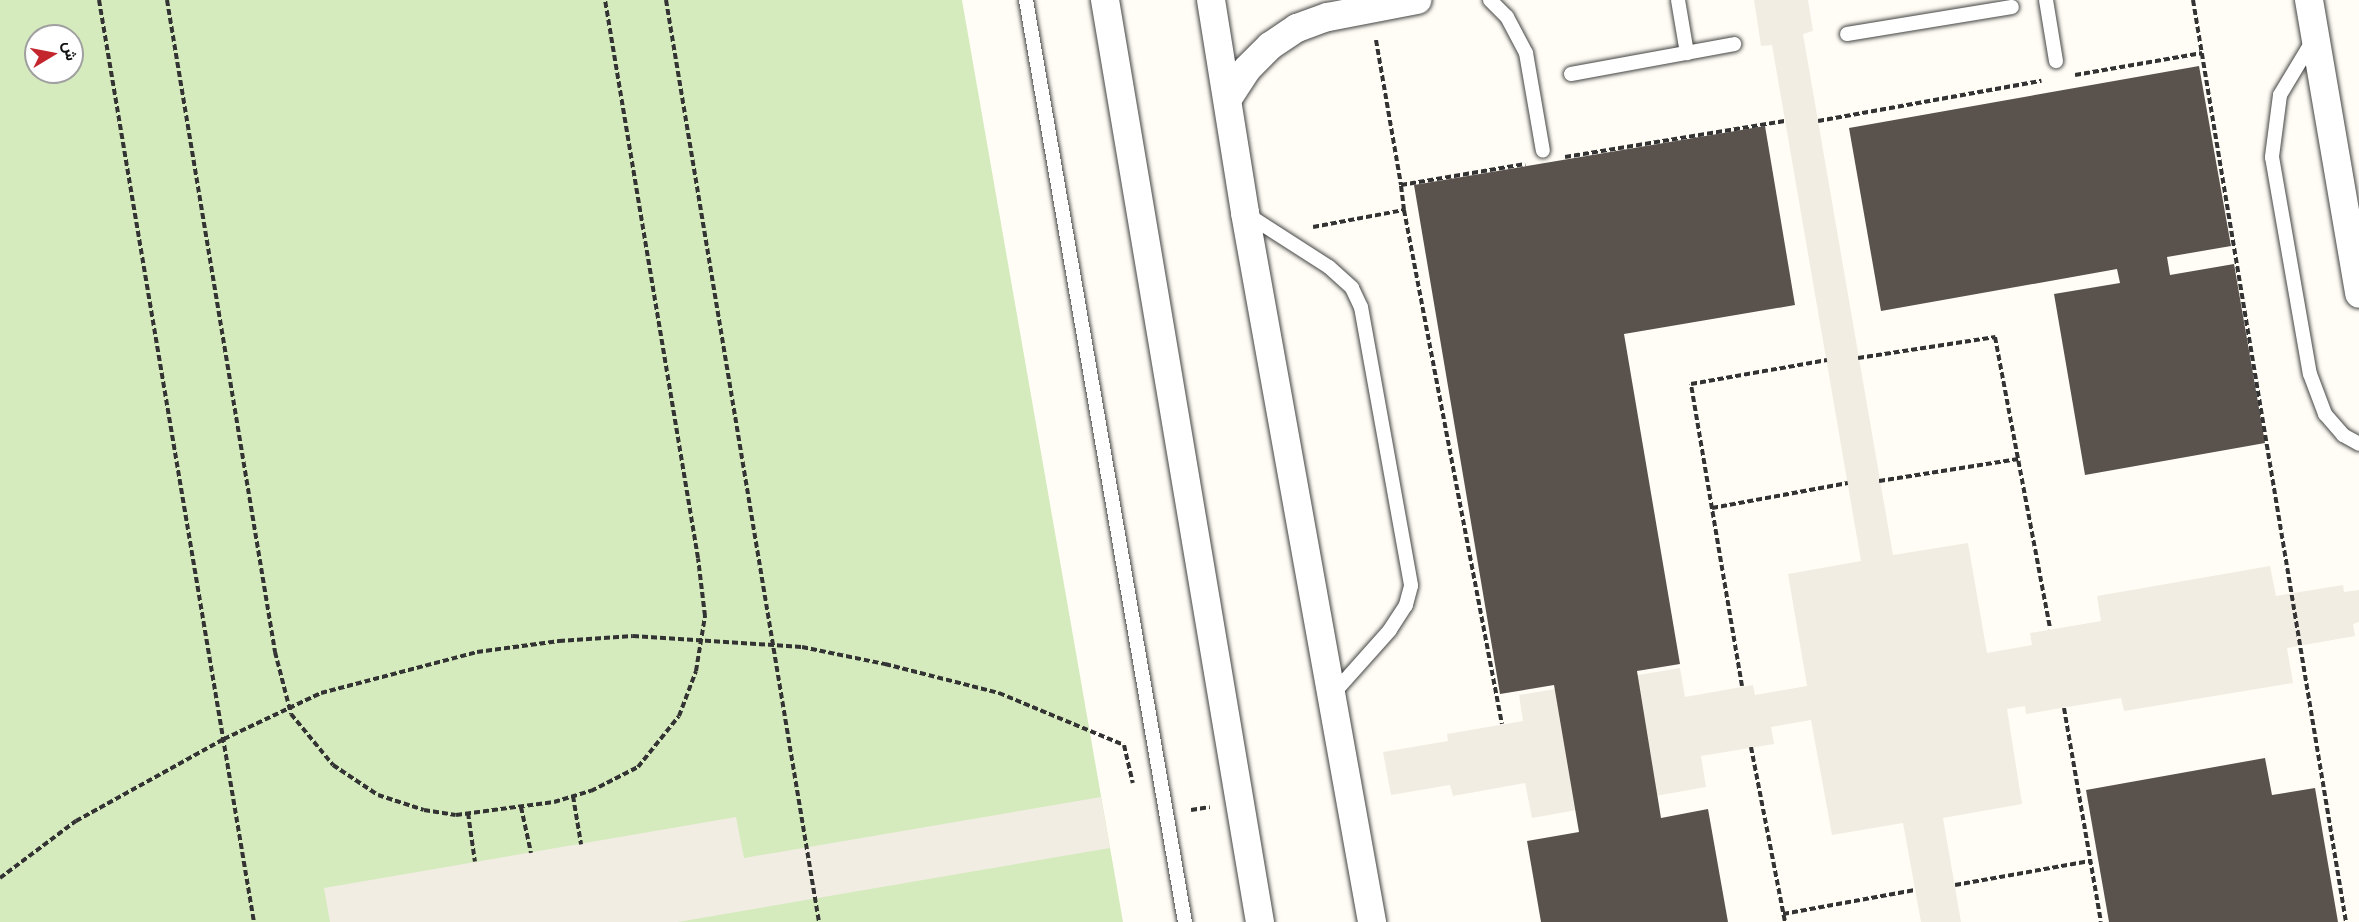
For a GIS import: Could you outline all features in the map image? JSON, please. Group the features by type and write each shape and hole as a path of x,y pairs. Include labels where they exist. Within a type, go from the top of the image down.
{"street":[{"path":"1105,0 1260,922"},
{"path":"1211,0 1229,97 1245,213 1333,694 1372,922"},
{"path":"1229,97 1247,69 1270,46 1298,28 1371,7 1417,0"},
{"path":"2309,0 2359,294"}],"lane":[{"path":"1026,0 1185,922"},
{"path":"1490,0 1507,17 1526,53 1548,155"},
{"path":"1678,0 1688,52"},
{"path":"1965,0 1967,14"},
{"path":"2046,0 2056,61"},
{"path":"1847,34 2012,8"},
{"path":"2315,36 2280,95 2272,157 2310,374 2325,414 2343,435 2359,444"},
{"path":"1571,74 1734,44"},
{"path":"1245,213 1329,267 1352,288 1361,307 1412,586 1406,605 1390,630 1333,694"}],"path":[{"path":"99,0 254,922"},
{"path":"167,0 274,652 289,708 333,765 378,795 424,810 468,813 521,807 573,796 629,772 645,758 679,716 696,671 705,616 698,558 605,0"},
{"path":"666,0 819,922"},
{"path":"2193,0 2346,922"},
{"path":"1371,7 1404,210 1502,724"},
{"path":"2062,78 2202,53"},
{"path":"1818,121 2050,80"},
{"path":"1548,155 1786,121"},
{"path":"1401,185 1529,163"},
{"path":"1277,234 1404,210"},
{"path":"1858,358 1995,337 2050,629"},
{"path":"1742,686 1691,384 1827,360"},
{"path":"1879,481 2018,459"},
{"path":"1712,508 1848,483"},
{"path":"0,878 76,821 224,740 321,693 477,652 633,636 802,647 885,664 1010,698 1124,745 1134,787"},
{"path":"2064,708 2101,922"},
{"path":"1751,747 1785,922"},
{"path":"573,796 581,844"},
{"path":"1166,814 1240,802"},
{"path":"521,807 531,853"},
{"path":"468,813 475,862"},
{"path":"1955,885 2090,861"},
{"path":"1783,914 1915,890"}],"green space":[{"path":"0,0 962,0 1123,922 0,922"}],"shaded area":[{"path":"1754,0 1808,0 1813,31 1803,34 1893,555 1968,543 1987,653 2032,645 2030,633 2101,621 2097,596 2270,566 2276,596 2343,585 2344,592 2359,590 2359,622 2353,624 2355,636 2287,648 2293,683 2124,711 2121,698 2026,714 2025,706 2007,709 2022,804 1943,818 1961,922 1921,922 1903,823 1832,835 1811,720 1771,727 1774,744 1701,756 1706,787 1532,818 1525,783 1453,796 1450,785 1391,795 1383,752 1448,741 1447,734 1523,721 1519,695 1680,668 1685,697 1753,685 1755,695 1807,686 1788,574 1861,561 1772,45 1761,46"},
{"path":"1101,797 1110,848 678,922 330,922 324,888 736,817 744,858"}],"building":[{"path":"2199,66 2231,246 2167,257 2170,275 2234,264 2265,443 2085,475 2054,294 2120,283 2117,269 1881,311 1849,128"},
{"path":"1765,126 1795,305 1624,334 1680,664 1637,671 1661,818 1708,809 1728,922 1541,922 1527,841 1579,832 1554,685 1500,694 1414,185"},
{"path":"2265,758 2272,795 2315,788 2338,922 2109,922 2086,790"}]}
